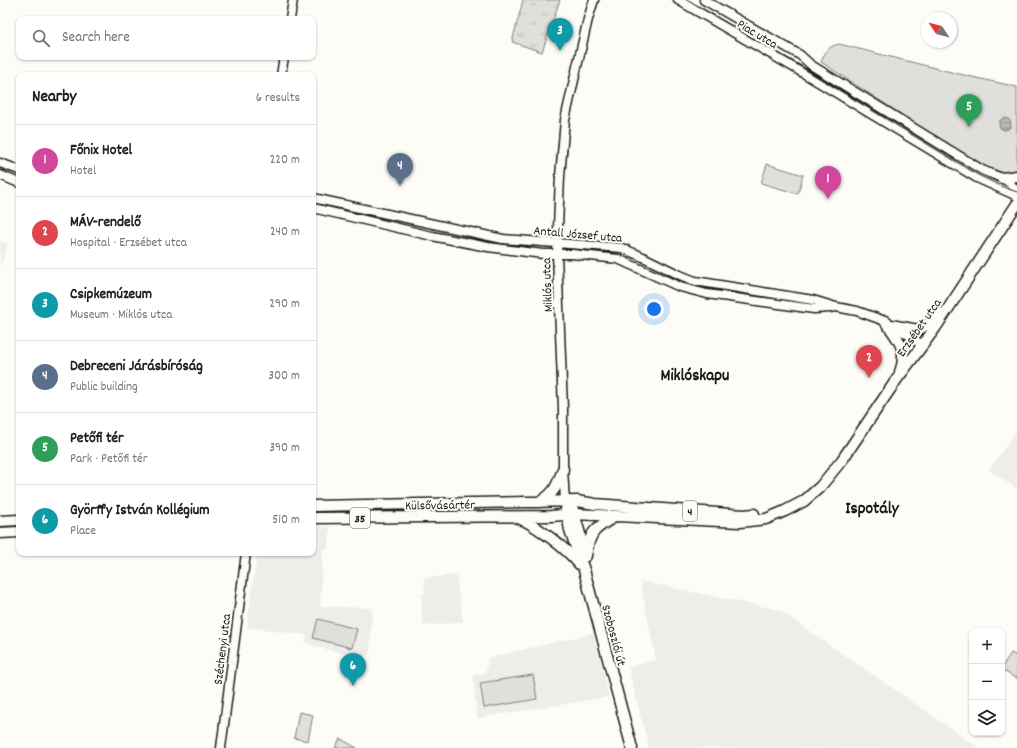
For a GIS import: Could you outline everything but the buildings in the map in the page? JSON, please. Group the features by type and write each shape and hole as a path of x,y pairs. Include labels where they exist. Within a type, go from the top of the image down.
{"main road":[{"path":"1002,178 1017,176"},
{"name":"Erzsébet utca","path":"571,515 740,522 766,519 785,511 804,500 824,482 842,460 952,302 1015,207"},
{"path":"888,323 918,330 923,328 952,302"},
{"path":"888,323 899,342 904,356 897,379"},
{"path":"540,502 554,493 563,469"},
{"path":"566,501 572,506 571,515 580,534 584,570"},
{"name":"Erzsébet utca","path":"566,501 744,515 785,511"},
{"name":"Külsővásártér","path":"316,506 566,501"},
{"name":"4","path":"571,515 582,508 595,504"},
{"name":"Külsővásártér","path":"316,518 571,515"},
{"name":"Szoboszlói út","path":"571,515 570,530 584,570 632,748"},
{"path":"506,516 524,520 573,556 584,570"},
{"path":"584,570 587,548 591,535 594,530 616,516"},
{"path":"0,521 16,520"},
{"path":"0,533 16,532"}],"street":[{"path":"290,16 293,0"},
{"name":"Miklós utca","path":"566,501 563,469 563,409 557,254 560,176 566,120 578,63 594,0"},
{"name":"Piac utca","path":"678,0 805,74 977,178 1017,196"},
{"name":"Piac utca","path":"704,0 800,55 811,65 982,170 993,176 1002,178"},
{"path":"282,72 284,60"},
{"path":"0,163 16,169"},
{"path":"0,175 16,182"},
{"path":"1002,178 1011,183 1017,193"},
{"name":"Antall József utca","path":"316,199 503,239 622,248 695,281 813,300 836,307 857,311 888,323 922,345"},
{"path":"1015,207 1017,200"},
{"name":"Antall József utca","path":"316,209 432,236 488,247 543,254 618,259 680,287 707,294 814,309 836,307"},
{"name":"Széchenyi utca","path":"221,748 246,556"}],"shaded area":[{"path":"1005,118 1009,120 1011,124 1009,128 1005,130 1001,128 999,124 1001,120"},
{"path":"0,241 8,244 0,268"},
{"path":"1017,430 1017,489 989,470"},
{"path":"316,526 330,527 328,549 323,549 320,606 372,608 370,654 359,658 305,643 307,635 247,627 257,556 316,556"},
{"path":"456,575 463,622 423,626 421,594 425,594 424,578"},
{"path":"640,581 779,610 979,748 649,748 628,667 656,660"},
{"path":"594,633 609,697 477,718 473,675 486,672 488,658"}],"green space":[{"path":"523,0 560,0 542,52 512,42"},
{"path":"839,44 1017,87 1017,174 1003,175 983,168 821,62 827,50"},
{"path":"767,164 803,175 798,194 761,183"},
{"path":"318,619 357,629 352,648 313,638"},
{"path":"1011,653 1017,656 1017,679 1005,672 1005,662"},
{"path":"533,675 537,699 484,708 480,683"},
{"path":"299,712 313,715 308,741 294,738"},
{"path":"341,739 357,748 335,748"}],"tram line":[{"path":"687,0 763,44 978,175 1017,192"}],"place":[{"name":"Csipkemúzeum","path":"560,51"},
{"name":"Petőfi tér","path":"969,127"},
{"name":"Debreceni Járásbíróság","path":"400,186"},
{"name":"Főnix Hotel","path":"828,199"},
{"name":"MÁV-rendelő","path":"869,378"},
{"name":"Györffy István Kollégium","path":"353,686"}],"district":[{"name":"Miklóskapu","path":"695,374"},
{"name":"Ispotály","path":"872,507"}]}
